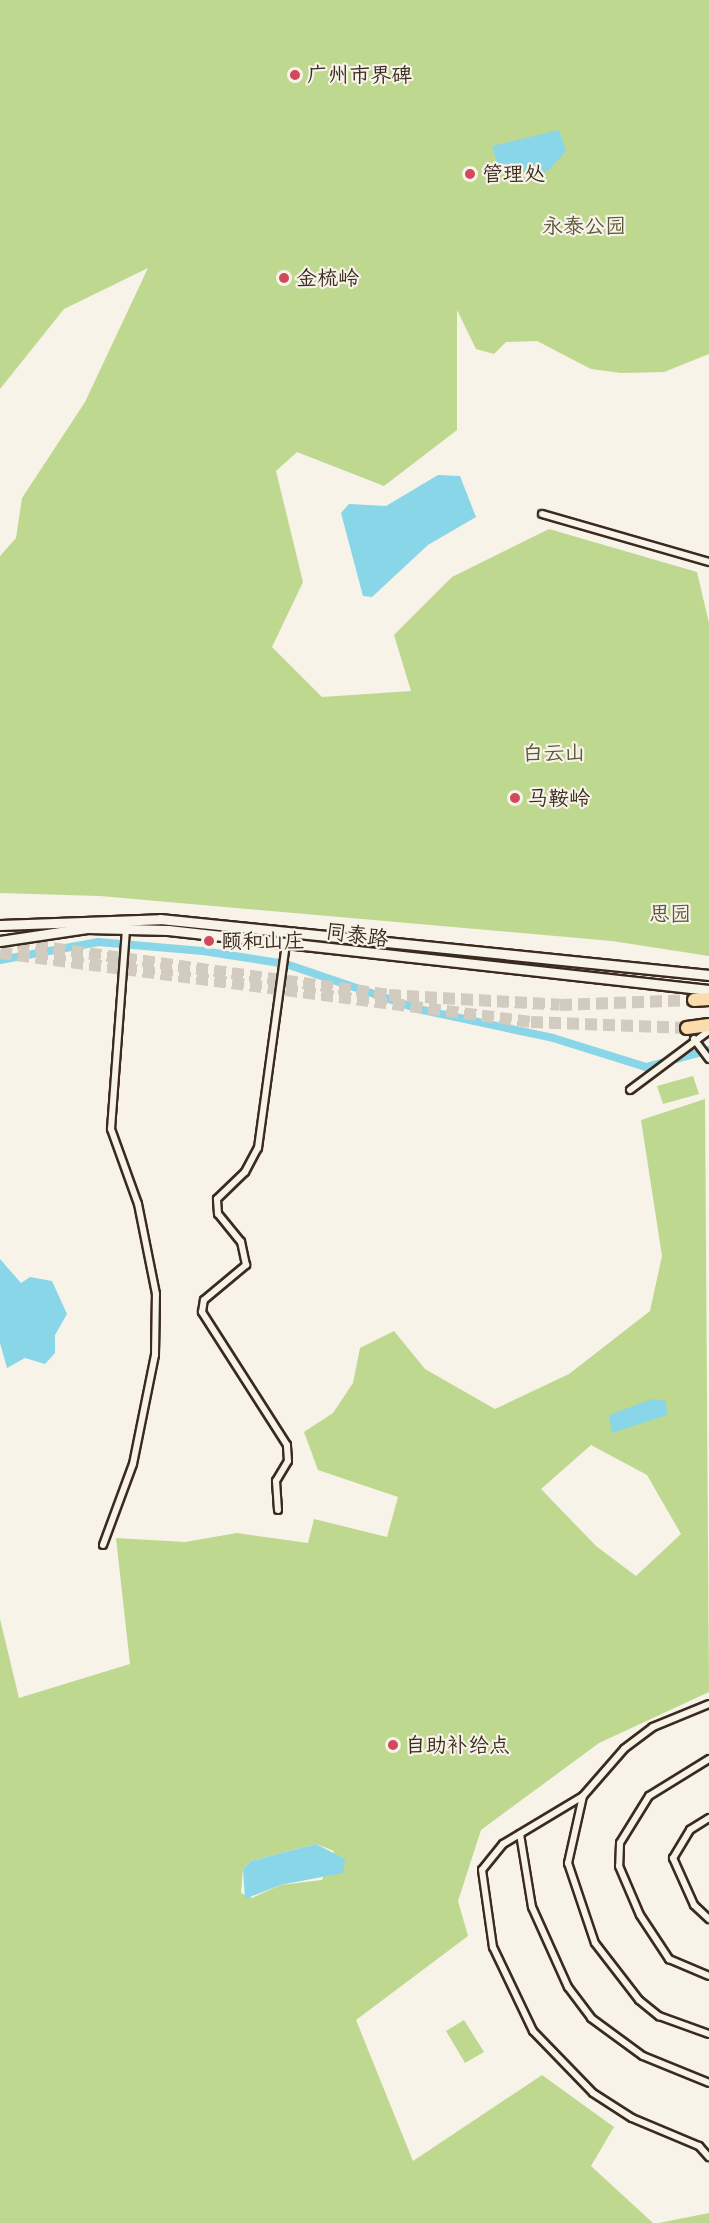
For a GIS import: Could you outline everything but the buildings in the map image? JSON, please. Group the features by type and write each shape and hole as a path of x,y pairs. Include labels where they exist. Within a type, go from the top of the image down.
{"highway":[{"path":"694,1000 709,999"},
{"path":"687,1028 709,1025"}],"main road":[{"name":"同泰路","path":"0,926 160,920 709,975"},
{"name":"同泰路","path":"0,940 126,928 286,943 709,990"}],"street":[{"path":"542,513 709,562"},
{"path":"103,1545 133,1464 154,1355 154,1283 138,1204 111,1129 126,928"},
{"path":"278,1510 276,1481 288,1461 286,1444 202,1312 204,1300 246,1265 241,1242 218,1214 217,1199 245,1172 258,1148 286,943"},
{"path":"630,1090 709,1031"},
{"path":"694,1040 700,1052 709,1059"},
{"path":"709,1704 653,1728 624,1749 583,1796 520,1834 487,1859 483,1898 503,1974 533,2031 593,2093 632,2118 699,2146 709,2157"},
{"path":"709,1759 649,1796 620,1843 619,1866 640,1915 669,1959 709,1976"},
{"path":"583,1796 568,1863 595,1943 639,2000 660,2016 709,2034"},
{"path":"709,1818 690,1830 673,1858 694,1905 709,1919"},
{"path":"520,1834 531,1907 568,1987 591,2018 644,2056 709,2083"}],"green space":[{"name":"白云山","path":"0,0 709,0 709,354 664,372 621,373 591,369 537,341 506,342 494,354 476,349 457,310 457,430 384,486 297,452 276,471 303,582 272,647 322,697 411,691 394,635 452,577 549,529 697,572 709,623 709,956 612,941 100,896 0,893 0,556 16,538 22,498 85,402 148,268 64,309 0,389"},
{"path":"693,1076 699,1094 663,1104 657,1086"},
{"path":"705,1099 709,1692 599,1743 481,1830 458,1901 468,1936 356,2020 413,2161 542,2075 614,2127 591,2166 653,2223 0,2223 0,1619 19,1698 130,1664 116,1538 185,1542 237,1533 308,1543 314,1519 387,1537 398,1497 318,1470 304,1432 333,1413 353,1383 360,1348 394,1331 425,1369 495,1409 569,1374 650,1311 662,1256 641,1120","holes":["591,1445 647,1475 681,1534 636,1576 596,1546 541,1489","316,1844 334,1851 322,1880 280,1885 252,1898 241,1893 243,1869 251,1861"]},
{"path":"464,2020 484,2052 465,2063 446,2031"},
{"path":"709,2213 709,2223 659,2223"}],"water":[{"path":"559,130 566,151 549,170 537,176 511,164 498,166 492,146"},
{"path":"438,475 460,476 476,517 428,545 372,597 363,596 341,513 349,504 386,506"},
{"path":"0,1259 21,1283 30,1277 52,1281 67,1314 55,1335 55,1353 45,1364 25,1358 7,1368 0,1343"},
{"path":"652,1399 666,1401 667,1415 612,1433 609,1415"},
{"path":"316,1844 345,1859 343,1873 280,1885 245,1899 243,1869 251,1861"}],"waterway":[{"path":"0,960 98,942 203,951 286,964 418,1009 553,1038 646,1067 709,1050"}],"tunnel":[{"path":"0,941 389,995 560,1005 694,1000"},
{"path":"0,953 531,1022 687,1028"}],"place":[{"name":"广州市界碑","path":"295,75"},
{"name":"管理处","path":"470,174"},
{"name":"金梳岭","path":"284,278"},
{"name":"马鞍岭","path":"515,798"},
{"name":"颐和山庄","path":"209,941"},
{"name":"自助补给点","path":"393,1745"}],"park label":[{"name":"永泰公园","path":"584,226"},
{"name":"思园","path":"670,914"}]}
